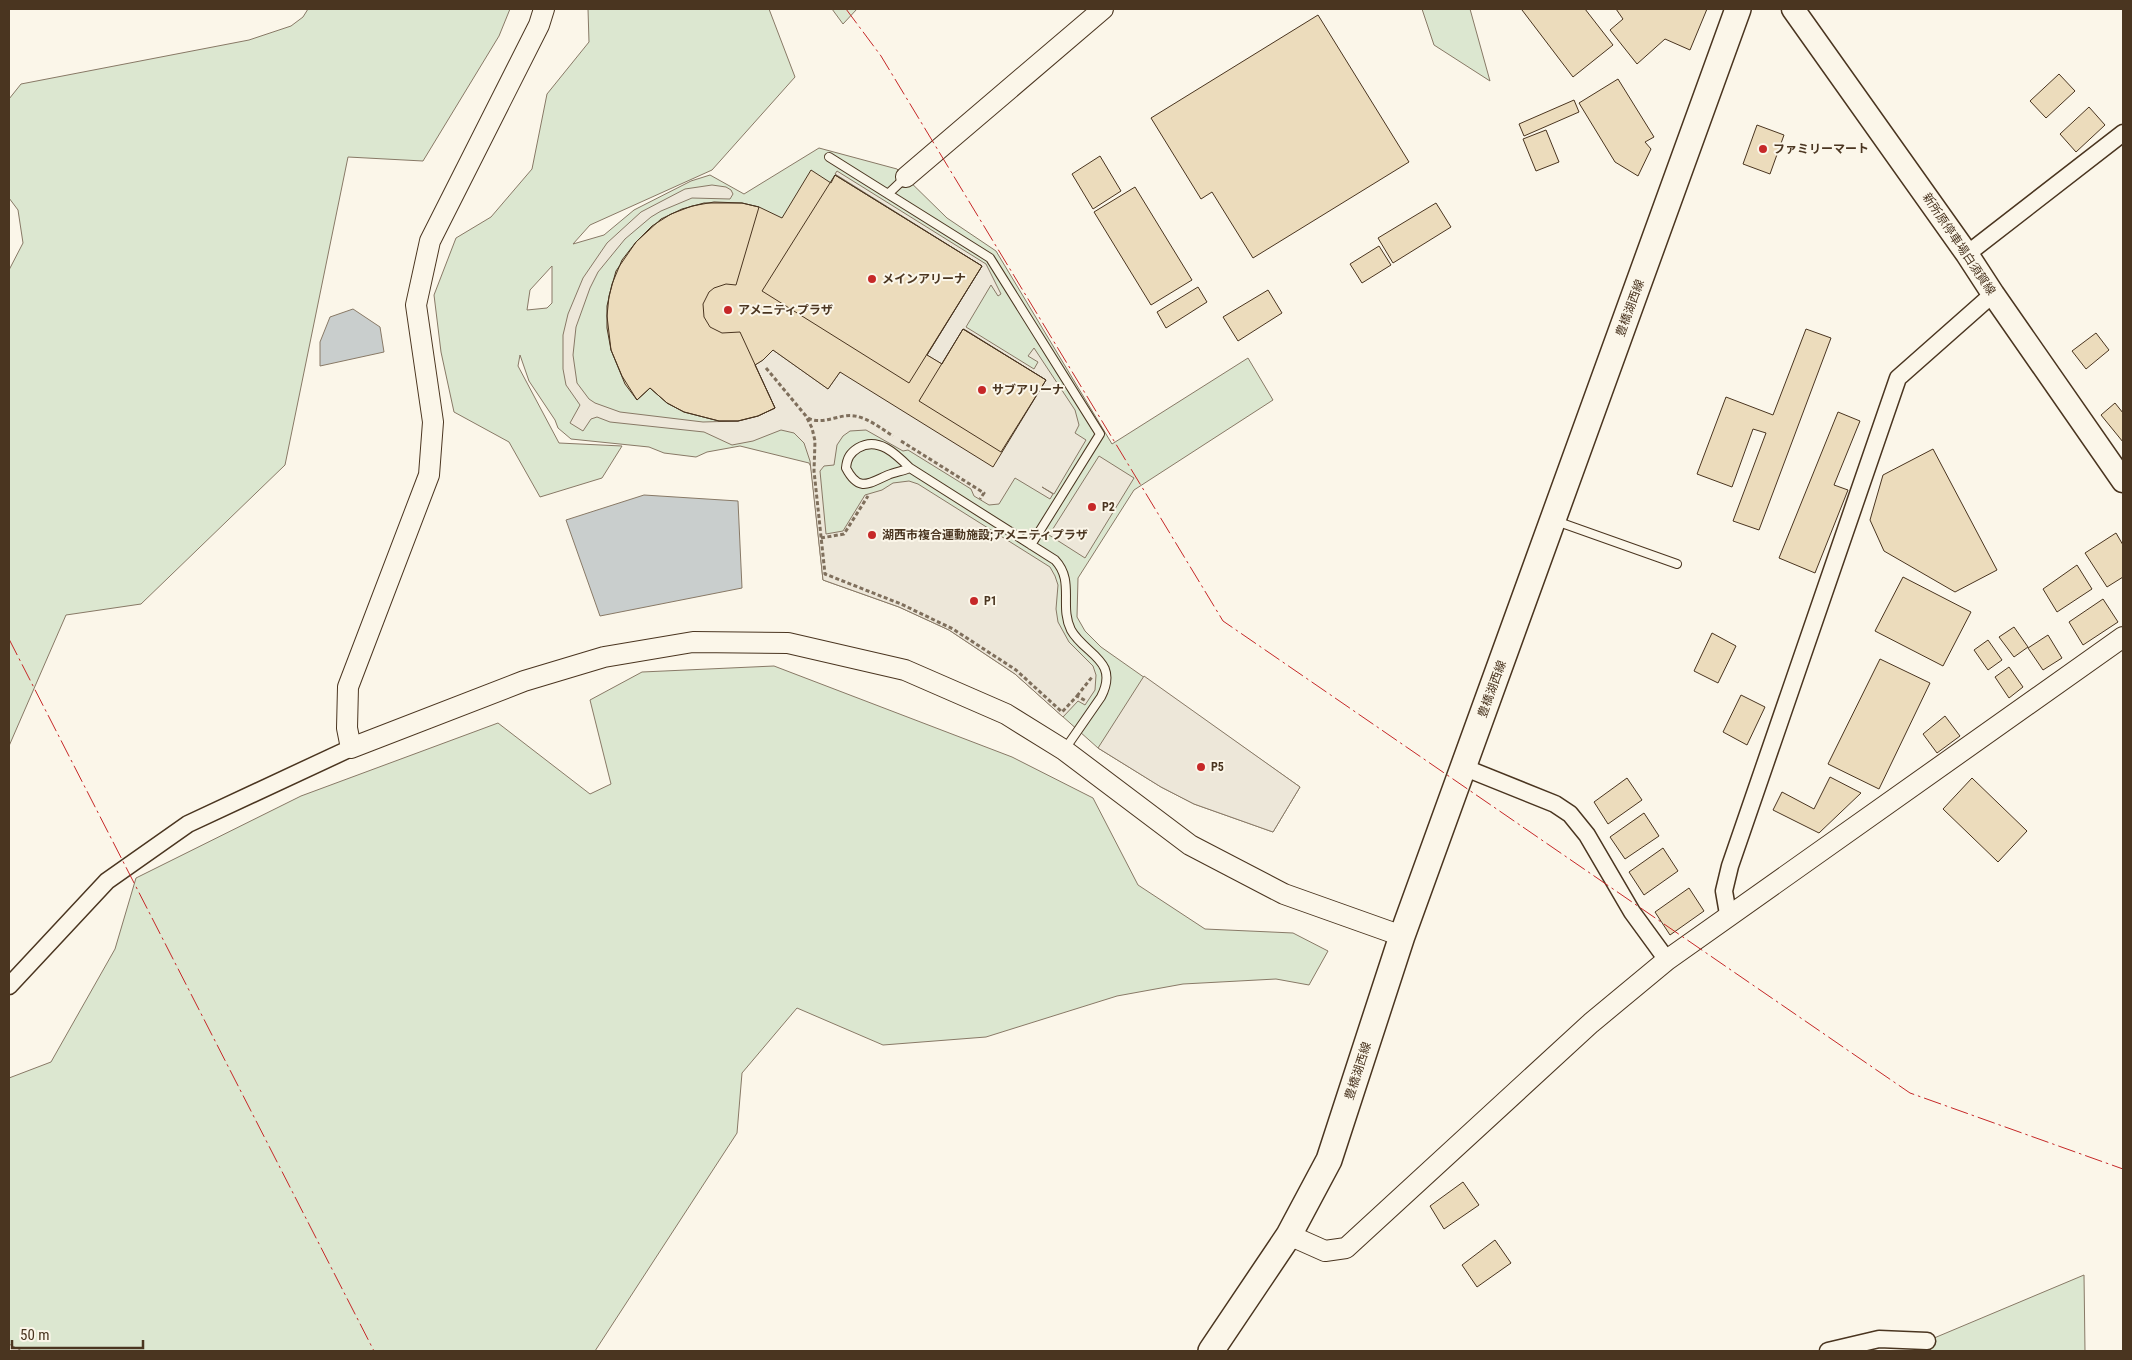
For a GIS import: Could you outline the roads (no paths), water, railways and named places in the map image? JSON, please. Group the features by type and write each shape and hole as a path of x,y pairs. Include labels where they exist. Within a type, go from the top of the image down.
{"main road":[{"name":"豊橋湖西線","path":"1216,1350 1289,1235 1329,1160 1402,936 1738,9"},
{"name":"新所原停車場白須賀線","path":"1793,9 1967,254 2123,481"}],"street":[{"path":"351,748 347,728 348,687 429,475 433,422 416,305 430,242 539,25 544,9"},
{"path":"906,178 1103,9"},
{"path":"1967,254 2123,133"},
{"path":"1728,914 1724,891 1730,866 1898,378 1993,294"},
{"path":"1289,1235 1325,1252 1346,1248 1590,1023 1666,960 1728,914 2123,637"},
{"path":"9,986 107,881 188,824 351,748 524,681 604,657 693,642 788,644 905,670 1006,714 1064,750 1190,845 1284,894 1402,936"},
{"path":"1463,767 1555,804 1570,814 1587,835 1632,912 1666,960"},
{"path":"1828,1351 1879,1339 1927,1341"}],"lane":[{"path":"829,157 990,258 1100,434 1031,545"},
{"path":"888,194 906,178"},
{"path":"910,468 870,484 864,484 852,477 846,468 849,456 854,451 871,442 896,454 910,468 1055,560 1061,566 1067,584 1066,620 1076,638 1104,665 1106,685 1095,706 1064,750"},
{"path":"1553,520 1677,564"}],"place":[{"name":"ファミリーマート","path":"1763,149"},
{"name":"メインアリーナ","path":"872,279"},
{"name":"アメニティプラザ","path":"728,310"},
{"name":"サブアリーナ","path":"982,390"},
{"name":"P2","path":"1092,507"},
{"name":"湖西市複合運動施設;アメニティプラザ","path":"872,535"},
{"name":"P1","path":"974,601"},
{"name":"P5","path":"1201,767"}]}
